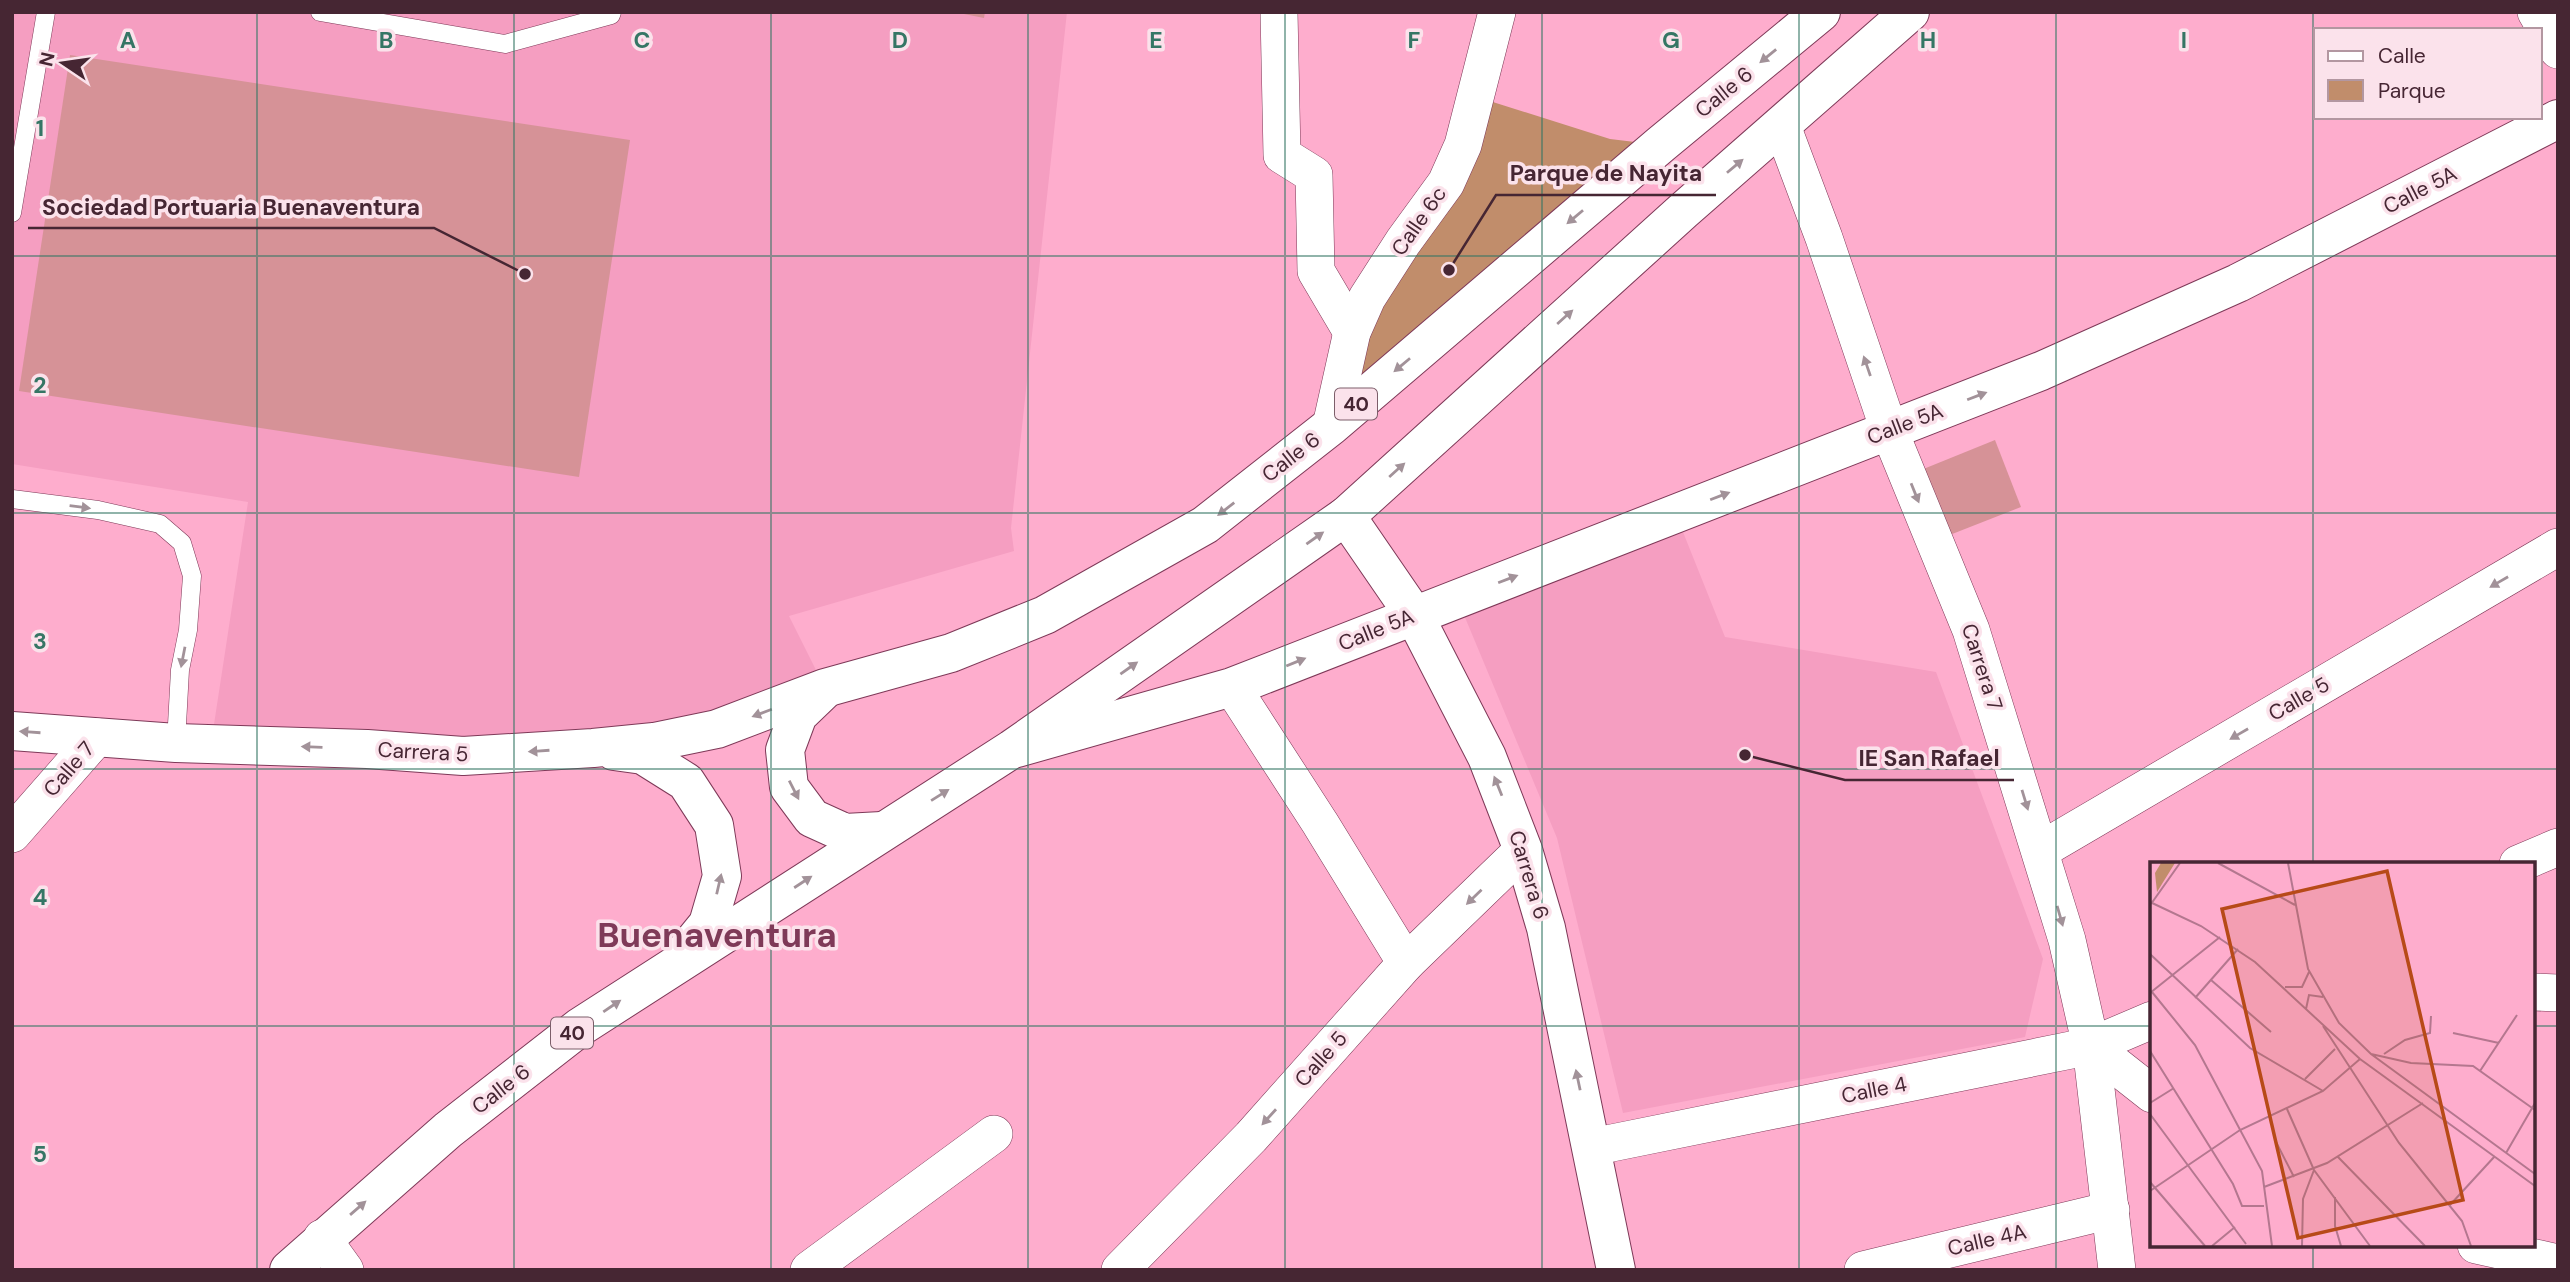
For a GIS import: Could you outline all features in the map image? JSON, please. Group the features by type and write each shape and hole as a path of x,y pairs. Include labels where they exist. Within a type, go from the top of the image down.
{"main road":[{"name":"Calle 6","path":"825,688 951,653 1045,615 1205,525 1331,426 1660,145 1821,12"},
{"name":"Calle 6","path":"289,1270 322,1238 448,1130 569,1036 676,964 1012,749 1346,516 1683,211 1910,12"},
{"name":"Calle 5A","path":"1232,687 2041,371 2238,283 2558,119"},
{"name":"Carrera 6","path":"1346,516 1414,615 1487,757 1523,849 1546,928 1616,1270"},
{"name":"Calle 6","path":"1012,749 1232,687"},
{"name":"Carrera 5","path":"12,731 176,743 366,749 463,756 654,742 717,730 825,688"},
{"path":"825,688 798,715 785,750 789,787 812,818 845,833 882,831"},
{"path":"593,748 643,755 676,775 686,782 714,825 722,876 708,925 676,964"}],"street":[{"path":"1279,12 1282,155 1314,175 1316,271 1352,332"},
{"name":"Calle 6c","path":"1331,426 1352,332 1367,298 1446,183 1463,145 1497,12"},
{"path":"2536,12 2558,50"},
{"name":"Carrera 7","path":"1782,126 1824,238 1889,430 1971,630 2041,850 2067,940 2091,1046 2117,1270"},
{"name":"Calle 5","path":"2041,850 2558,547"},
{"path":"1232,687 1406,963"},
{"name":"Calle 7","path":"12,834 97,737"},
{"path":"2523,862 2558,847"},
{"name":"Calle 5","path":"1121,1270 1251,1138 1406,963 1523,849"},
{"path":"2535,992 2558,993"},
{"name":"Calle 4","path":"1592,1147 2091,1046 2150,1021"},
{"path":"2091,1046 2150,1092"},
{"path":"809,1270 994,1134"},
{"name":"Calle 4A","path":"1863,1270 2111,1210"},
{"path":"322,1238 345,1270"},
{"path":"2485,1247 2558,1263"}],"lane":[{"path":"12,213 47,12"},
{"path":"320,12 505,44 611,14"},
{"path":"12,499 98,510 160,524 183,543 192,576 188,630 180,670 176,743"}],"shaded area":[{"path":"12,12 1067,12 1011,528 1014,551 789,616 825,688 717,729 211,744 248,502 12,464"},
{"path":"1681,527 1725,637 1936,672 2043,959 2025,1037 1623,1113 1557,838 1464,615"}],"green space":[{"path":"1477,97 1610,139 1660,145 1331,426 1352,332"}],"building":[{"path":"954,12 985,12 984,18"},
{"path":"70,55 630,140 579,477 19,391"},
{"path":"1995,440 2021,507 1942,538 1916,472"}],"place":[{"name":"Parque de Nayita","path":"1449,270"},
{"name":"Sociedad Portuaria Buenaventura","path":"525,274"},
{"name":"IE San Rafael","path":"1745,755"}],"district":[{"name":"Buenaventura","path":"717,935"}]}
